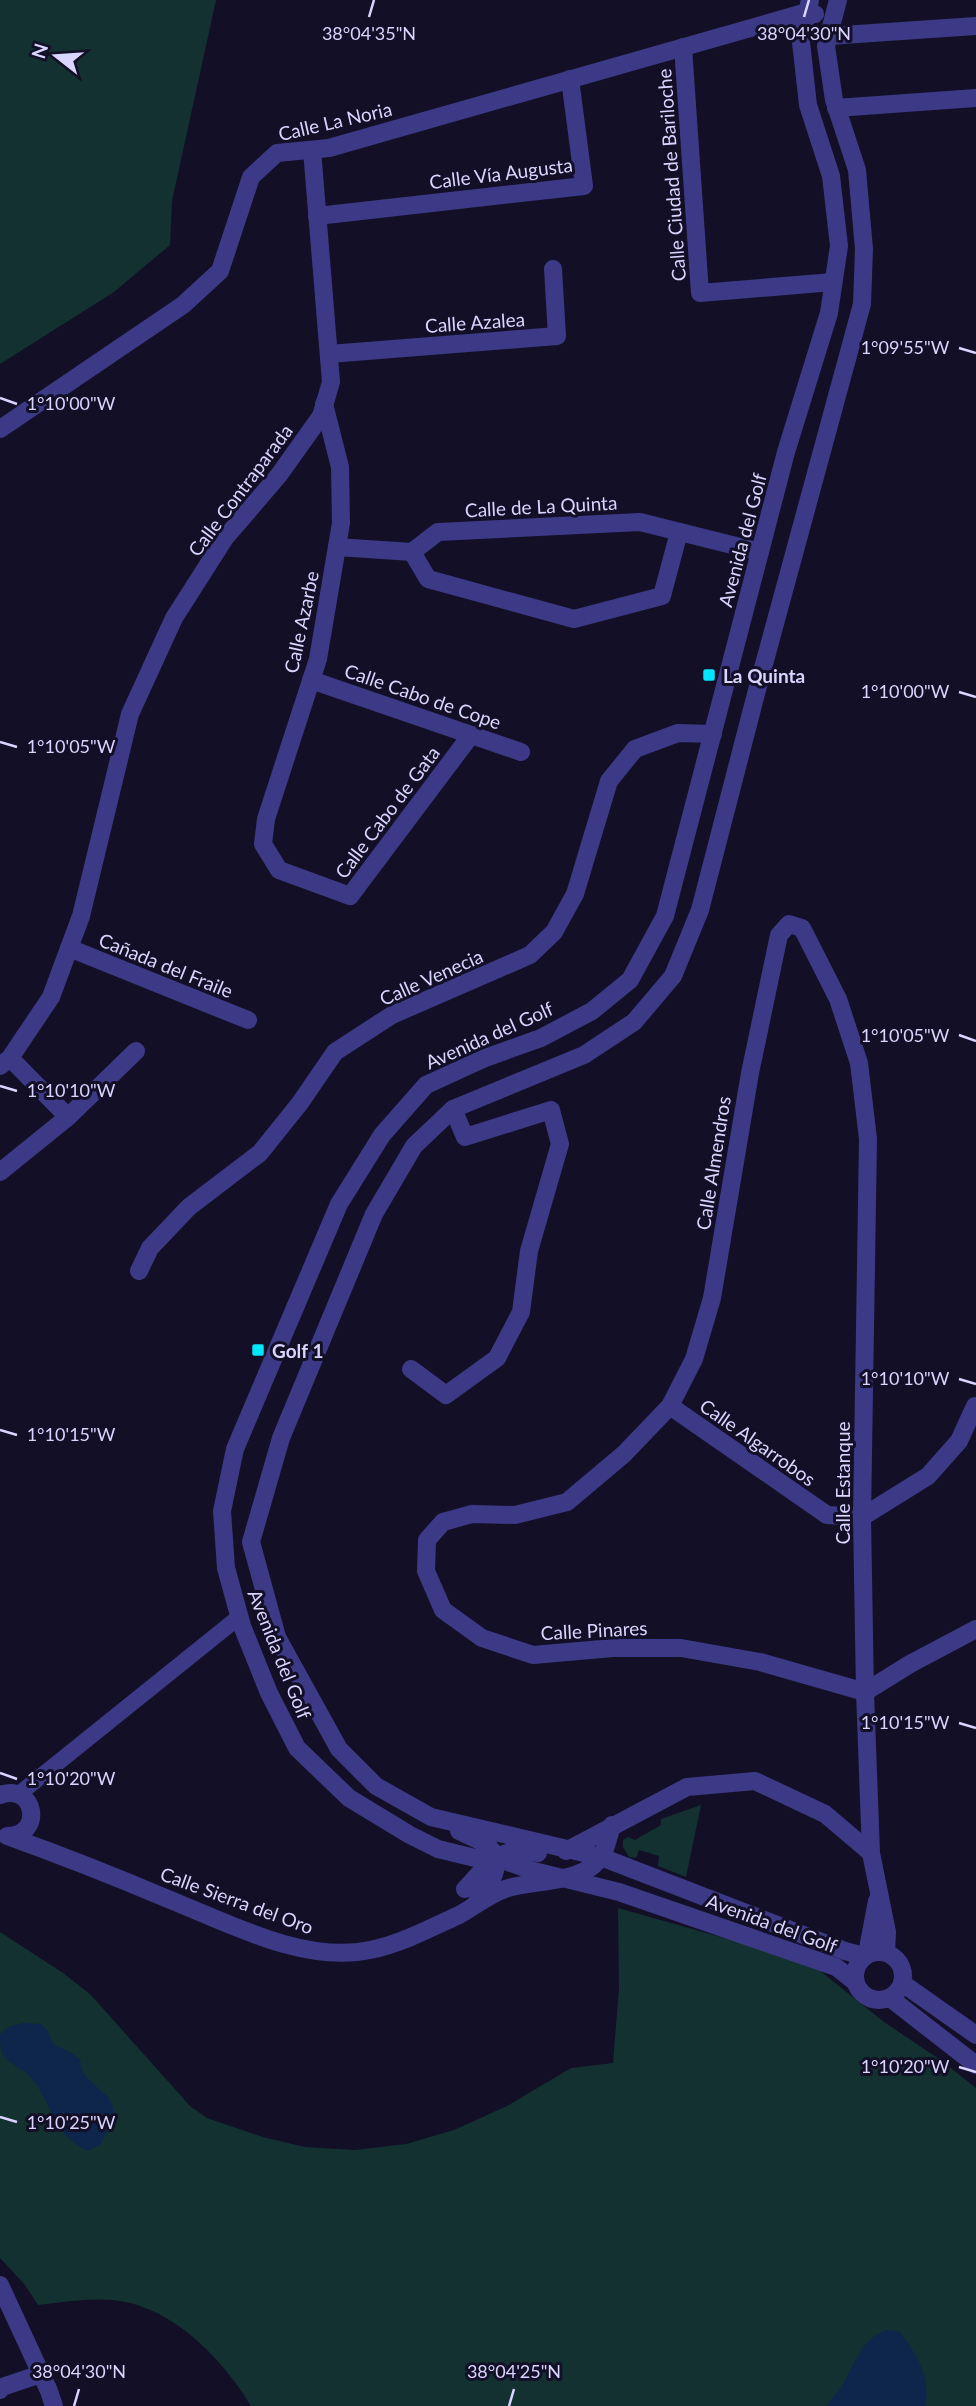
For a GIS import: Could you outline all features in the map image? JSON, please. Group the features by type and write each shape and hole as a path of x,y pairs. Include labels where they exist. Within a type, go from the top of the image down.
{"street":[{"name":"Calle La Noria","path":"0,429 183,305 220,271 251,177 277,153 329,148 683,47 808,6 835,9"},
{"name":"Avenida del Golf","path":"808,6 801,42 808,105 831,176 839,246 829,313 786,452 665,916 630,980 592,1011 541,1038 485,1058 426,1085 382,1135 339,1204 235,1449 222,1511 226,1568 239,1617 269,1693 297,1748 349,1798 438,1849 475,1858 496,1858 534,1871 619,1892 836,1967 855,1981"},
{"name":"Avenida del Golf","path":"835,9 826,46 836,108 857,170 864,249 862,303 700,910 673,976 634,1022 584,1055 453,1109 414,1146 374,1214 281,1438 251,1542 277,1637 339,1749 376,1786 431,1818 601,1857 845,1951 866,1955"},
{"path":"828,36 976,26"},
{"name":"Calle Ciudad de Bariloche","path":"683,47 701,293 833,282"},
{"name":"Calle Vía Augusta","path":"317,216 584,186 570,79"},
{"path":"836,108 976,98"},
{"name":"Calle Contraparada","path":"5,1062 51,997 81,916 130,714 174,618 225,538 279,475 321,416 331,382 312,150"},
{"name":"Calle Azalea","path":"329,354 557,336 553,269"},
{"name":"Calle Azarbe","path":"263,844 266,819 318,660 341,523 340,467 324,404"},
{"name":"Calle de La Quinta","path":"412,552 438,532 640,522 760,552"},
{"path":"337,547 412,552 428,579 574,619 662,596 679,532"},
{"name":"Calle Cabo de Cope","path":"311,680 521,752"},
{"name":"Calle Venecia","path":"139,1271 150,1248 189,1207 260,1153 300,1103 335,1052 393,1015 530,955 554,932 575,894 609,781 635,749 678,733 713,734"},
{"name":"Calle Cabo de Gata","path":"263,844 279,870 350,896 471,735"},
{"name":"Calle Almendros","path":"670,1406 694,1359 712,1298 750,1073 779,935 789,924"},
{"name":"Calle Estanque","path":"789,924 802,928 838,999 859,1063 869,1139 862,1517 865,1692 870,1853 887,1932 886,1952"},
{"name":"Cañada del Fraile","path":"69,948 248,1020"},
{"path":"0,1172 68,1117 136,1052"},
{"path":"5,1062 68,1117"},
{"path":"411,1368 446,1395 497,1358 521,1312 529,1251 560,1144 551,1110 465,1137 453,1109"},
{"name":"Calle Algarrobos","path":"670,1406 827,1515 862,1517"},
{"name":"Calle Pinares","path":"670,1406 624,1454 567,1502 515,1515 471,1514 443,1522 427,1540 426,1572 443,1609 482,1638 533,1655 613,1648 681,1648 760,1662 865,1692"},
{"path":"862,1517 928,1476 959,1441 975,1406"},
{"path":"57,1853 31,1819 29,1804 8,1791 239,1617"},
{"path":"865,1692 910,1664 976,1629"},
{"path":"438,1849 454,1857 464,1868 470,1896 490,1886 496,1858 505,1852 520,1849 550,1855 571,1849 687,1787 755,1781 825,1814 870,1853"},
{"path":"431,1818 488,1846 496,1858"},
{"path":"5,1835 24,1831 31,1819"},
{"path":"567,1878 589,1868 601,1857 612,1825"},
{"name":"Calle Sierra del Oro","path":"5,1835 57,1853 243,1929 307,1950 340,1954 370,1951 460,1914 470,1896 567,1878"},
{"name":"Calle Estanque","path":"866,1955 879,1894"},
{"path":"886,1952 898,1961 903,1976 902,1983 890,1998 868,1998 857,1988 856,1965 866,1955 886,1952"},
{"path":"902,1983 976,2035"},
{"path":"890,1998 976,2065"},
{"path":"0,2285 54,2406"},
{"path":"0,2390 41,2374"}],"green space":[{"path":"0,0 216,0 172,201 170,245 114,292 0,364"},
{"path":"701,1805 686,1877 658,1866 659,1856 639,1850 636,1858 629,1857 623,1847 623,1840 628,1837 635,1840 661,1825 661,1819"},
{"path":"618,1908 809,1962 884,2022 942,2061 976,2088 976,2406 251,2406 226,2370 210,2353 193,2337 155,2312 135,2304 113,2300 38,2305 25,2285 0,2258 0,1932 90,1994 190,2106 207,2118 263,2137 305,2147 355,2150 406,2144 454,2130 507,2106 571,2068 613,2063 619,1988"}],"water":[{"path":"23,2023 41,2024 53,2044 80,2060 86,2077 108,2097 113,2107 113,2120 100,2145 87,2151 66,2135 32,2079 3,2055 0,2034 9,2027"},
{"path":"886,2330 900,2332 917,2358 926,2386 925,2406 826,2406 844,2383 865,2345"}],"place":[{"name":"La Quinta","path":"709,675"},
{"name":"Golf 1","path":"258,1350"}]}
